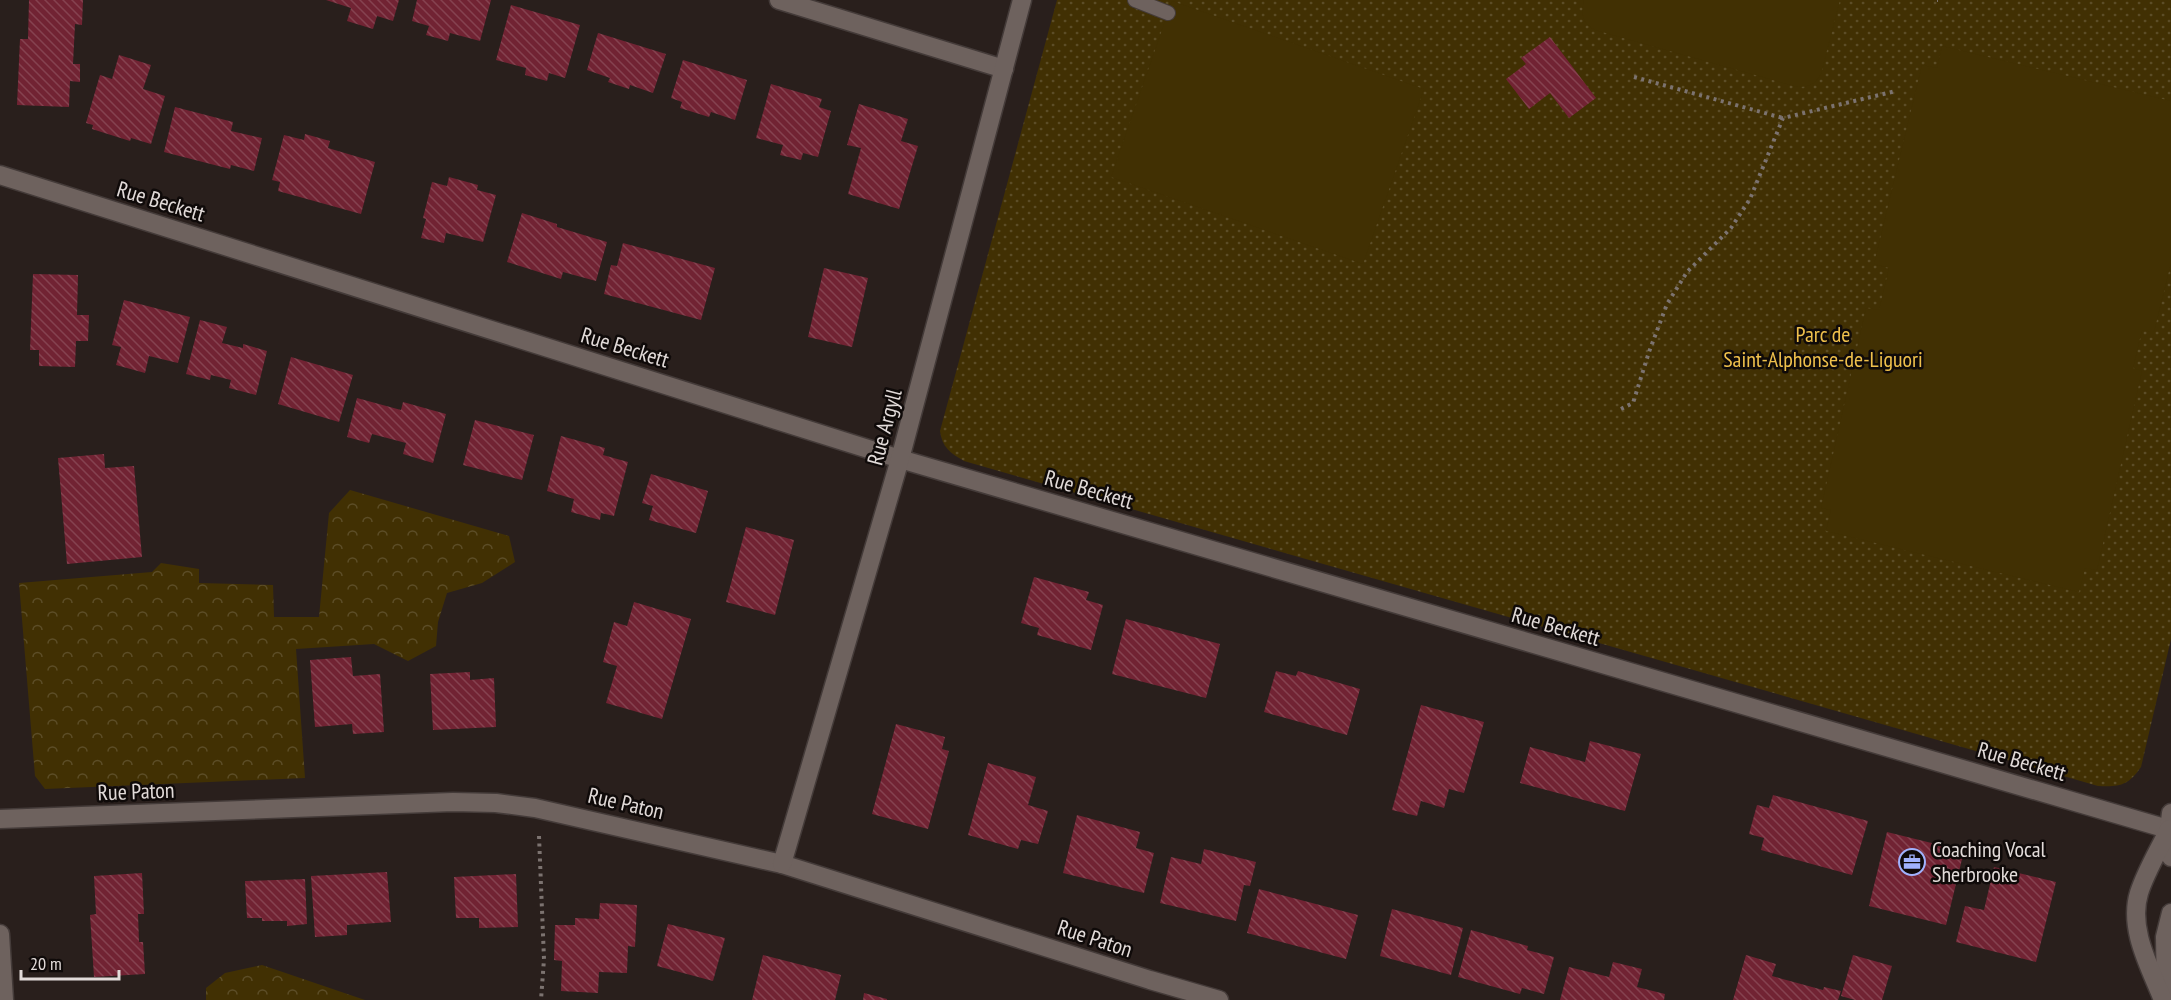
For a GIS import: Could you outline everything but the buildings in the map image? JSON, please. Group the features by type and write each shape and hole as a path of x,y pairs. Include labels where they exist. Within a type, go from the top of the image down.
{"street":[{"path":"779,0 1004,69"},
{"name":"Rue Argyll","path":"782,864 900,459 1022,0"},
{"name":"Rue Beckett","path":"0,176 900,459 2170,824"},
{"name":"Rue Paton","path":"0,819 453,802 496,803 535,808 782,864 1139,977 1219,1000"},
{"path":"2170,824 2171,857"},
{"path":"2164,1000 2138,936 2136,909 2139,892 2170,824"},
{"path":"2164,1000 2165,937 2171,913"},
{"path":"0,934 4,1000"}],"lane":[{"path":"1135,0 1168,13"}],"path":[{"path":"1634,77 1783,117 1896,91"},
{"path":"1621,409 1634,403 1649,352 1667,304 1688,272 1731,228 1750,199 1783,117"},
{"path":"535,808 540,840 543,959 541,1000"}],"green space":[{"name":"Parc de Saint-Alphonse-de-Liguori","path":"1057,0 2171,0 2171,639 2141,767 2127,782 2112,786 2098,786 964,461 955,455 945,445 940,431"},
{"path":"1584,0 1840,0 1821,74 1812,84 1798,87 1595,30 1583,18"},
{"path":"1172,1 1424,89 1363,264 1111,177"},
{"path":"1942,46 2171,101 2171,263 2154,332 2142,330 2133,368 2142,371 2097,570 2085,568 2079,592 1826,531 1831,510 1821,508 1866,308 1879,310 1889,268 1874,264 1922,65 1937,68"},
{"path":"350,490 509,536 515,562 482,583 447,593 438,622 436,646 408,661 374,644 296,649 305,778 45,789 35,776 19,583 152,572 161,563 199,569 199,583 273,585 274,617 319,617 329,513"},
{"path":"262,965 365,1000 206,1000 206,988 225,973"}],"place":[{"name":"Coaching Vocal Sherbrooke","path":"1912,862"}]}
